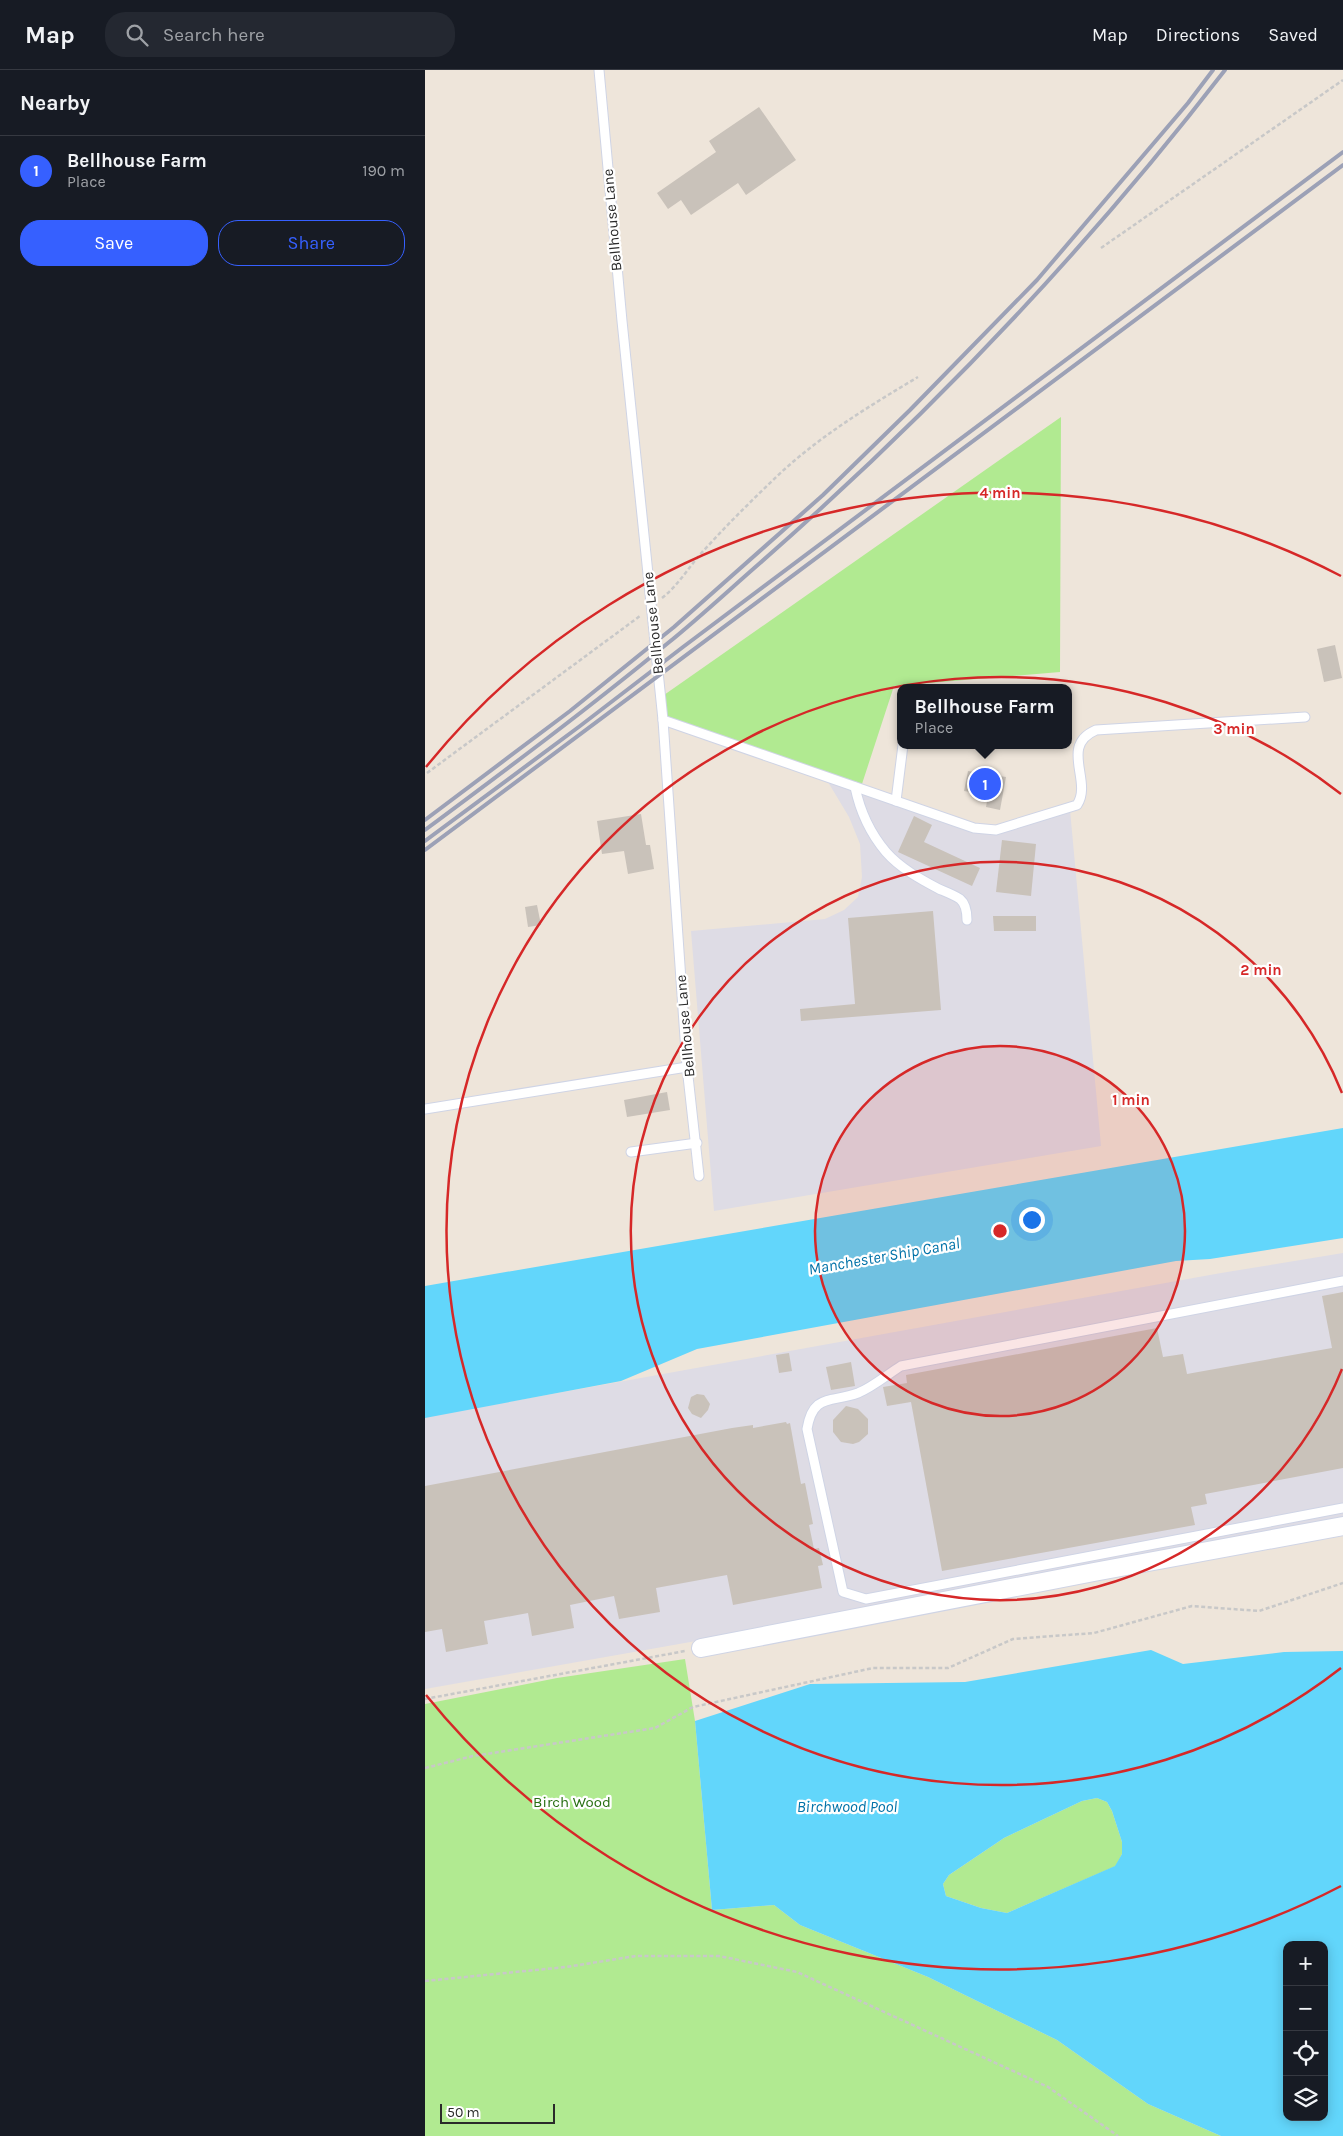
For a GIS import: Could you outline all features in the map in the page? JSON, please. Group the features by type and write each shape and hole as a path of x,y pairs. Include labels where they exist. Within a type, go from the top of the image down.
{"street":[{"path":"701,1648 1343,1526"}],"lane":[{"name":"Bellhouse Lane","path":"599,70 622,321 663,720 687,1067 697,1143 699,1176"},
{"path":"663,720 974,828 995,830 1077,805 1081,800 1082,792 1078,752 1080,742 1086,734 1096,730 1305,717"},
{"path":"895,801 902,749"},
{"path":"855,787 857,798 871,832 887,853 922,880 961,900 967,909 967,920"},
{"path":"425,1109 687,1067"},
{"path":"631,1152 697,1143"},
{"path":"1343,1281 901,1366 859,1393 826,1400 816,1405 809,1416 807,1429 843,1592 866,1599 1343,1508"}],"path":[{"path":"1101,248 1343,80"},
{"path":"427,773 593,652 671,592 698,558 772,480 817,442 873,404 918,377"},
{"path":"425,1768 473,1756 655,1728 693,1707 873,1668 948,1668 1013,1639 1094,1633 1192,1606 1259,1611 1343,1583"},
{"path":"425,1699 701,1648"},
{"path":"425,1981 566,1967 636,1956 719,1956 797,1972 1048,2087 1118,2136"}],"shaded area":[{"path":"828,782 971,830 996,834 1070,810 1101,1146 714,1211 691,931 825,919 844,910 858,897 862,877 860,844 849,817"},
{"path":"1343,1253 1343,1519 832,1617 425,1689 425,1417 1221,1273"}],"green space":[{"path":"1061,417 1060,672 918,684 897,684 894,686 861,787 666,718 664,695"},
{"name":"Birch Wood","path":"685,1659 695,1721 712,1910 774,1905 800,1925 928,1977 1057,2040 1148,2104 1221,2136 425,2136 425,1704 557,1678"},
{"path":"1097,1798 1107,1802 1112,1811 1122,1842 1122,1854 1116,1866 1007,1913 981,1908 946,1896 943,1884 949,1875 1004,1838 1082,1801"}],"water":[{"name":"Manchester Ship Canal","path":"1343,1128 1343,1238 1210,1259 1176,1261 697,1349 621,1381 425,1418 425,1286"},
{"name":"Birchwood Pool","path":"1151,1650 1183,1664 1284,1652 1343,1651 1343,2136 1221,2136 1148,2104 1057,2040 928,1977 800,1925 774,1905 712,1910 695,1721 810,1684 965,1682","holes":["1097,1798 1107,1802 1112,1811 1122,1842 1122,1854 1115,1866 1007,1913 981,1908 946,1896 943,1884 949,1875 1004,1838 1082,1801"]}],"building":[{"path":"759,107 796,160 746,195 738,183 691,215 681,200 668,209 657,193 716,152 709,141"},
{"path":"1335,645 1342,678 1324,682 1317,649"},
{"path":"968,771 1006,777 1000,810 986,807 988,795 964,791"},
{"path":"641,814 646,845 650,845 654,869 628,874 624,851 602,854 597,821"},
{"path":"914,816 932,825 924,842 980,868 972,886 898,852"},
{"path":"1002,840 1036,844 1031,896 996,892"},
{"path":"537,905 541,925 528,927 525,907"},
{"path":"933,911 941,1010 801,1021 800,1009 855,1004 848,918"},
{"path":"993,916 1036,916 1036,931 994,931"},
{"path":"667,1092 670,1110 627,1117 624,1100"},
{"path":"1343,1292 1343,1468 1205,1494 1207,1504 1191,1507 1195,1525 942,1571 911,1402 887,1406 883,1387 907,1383 906,1375 1157,1328 1163,1357 1183,1354 1187,1374 1332,1348 1322,1296"},
{"path":"789,1353 792,1371 779,1373 776,1355"},
{"path":"851,1362 855,1386 831,1390 826,1367"},
{"path":"697,1394 704,1395 710,1404 708,1410 701,1418 692,1414 688,1408 691,1397"},
{"path":"846,1406 858,1409 868,1419 868,1434 859,1442 853,1444 841,1442 833,1432 833,1420"},
{"path":"786,1422 787,1424 790,1423 801,1484 805,1483 813,1524 809,1525 814,1549 819,1548 823,1565 818,1566 822,1588 733,1605 727,1575 656,1588 660,1612 619,1619 614,1596 570,1605 574,1628 532,1636 528,1613 484,1621 488,1644 446,1652 442,1629 425,1632 425,1486 732,1428 753,1425 753,1428"}],"railway":[{"path":"425,820 570,711 674,627 823,495 910,410 1037,280 1188,103 1213,70"},
{"path":"425,830 578,715 680,633 823,506 885,448 1005,328 1062,265 1118,202 1225,70"},
{"path":"425,841 1343,152"},
{"path":"425,850 1343,165"}],"place":[{"name":"Bellhouse Farm","path":"985,784"}]}
